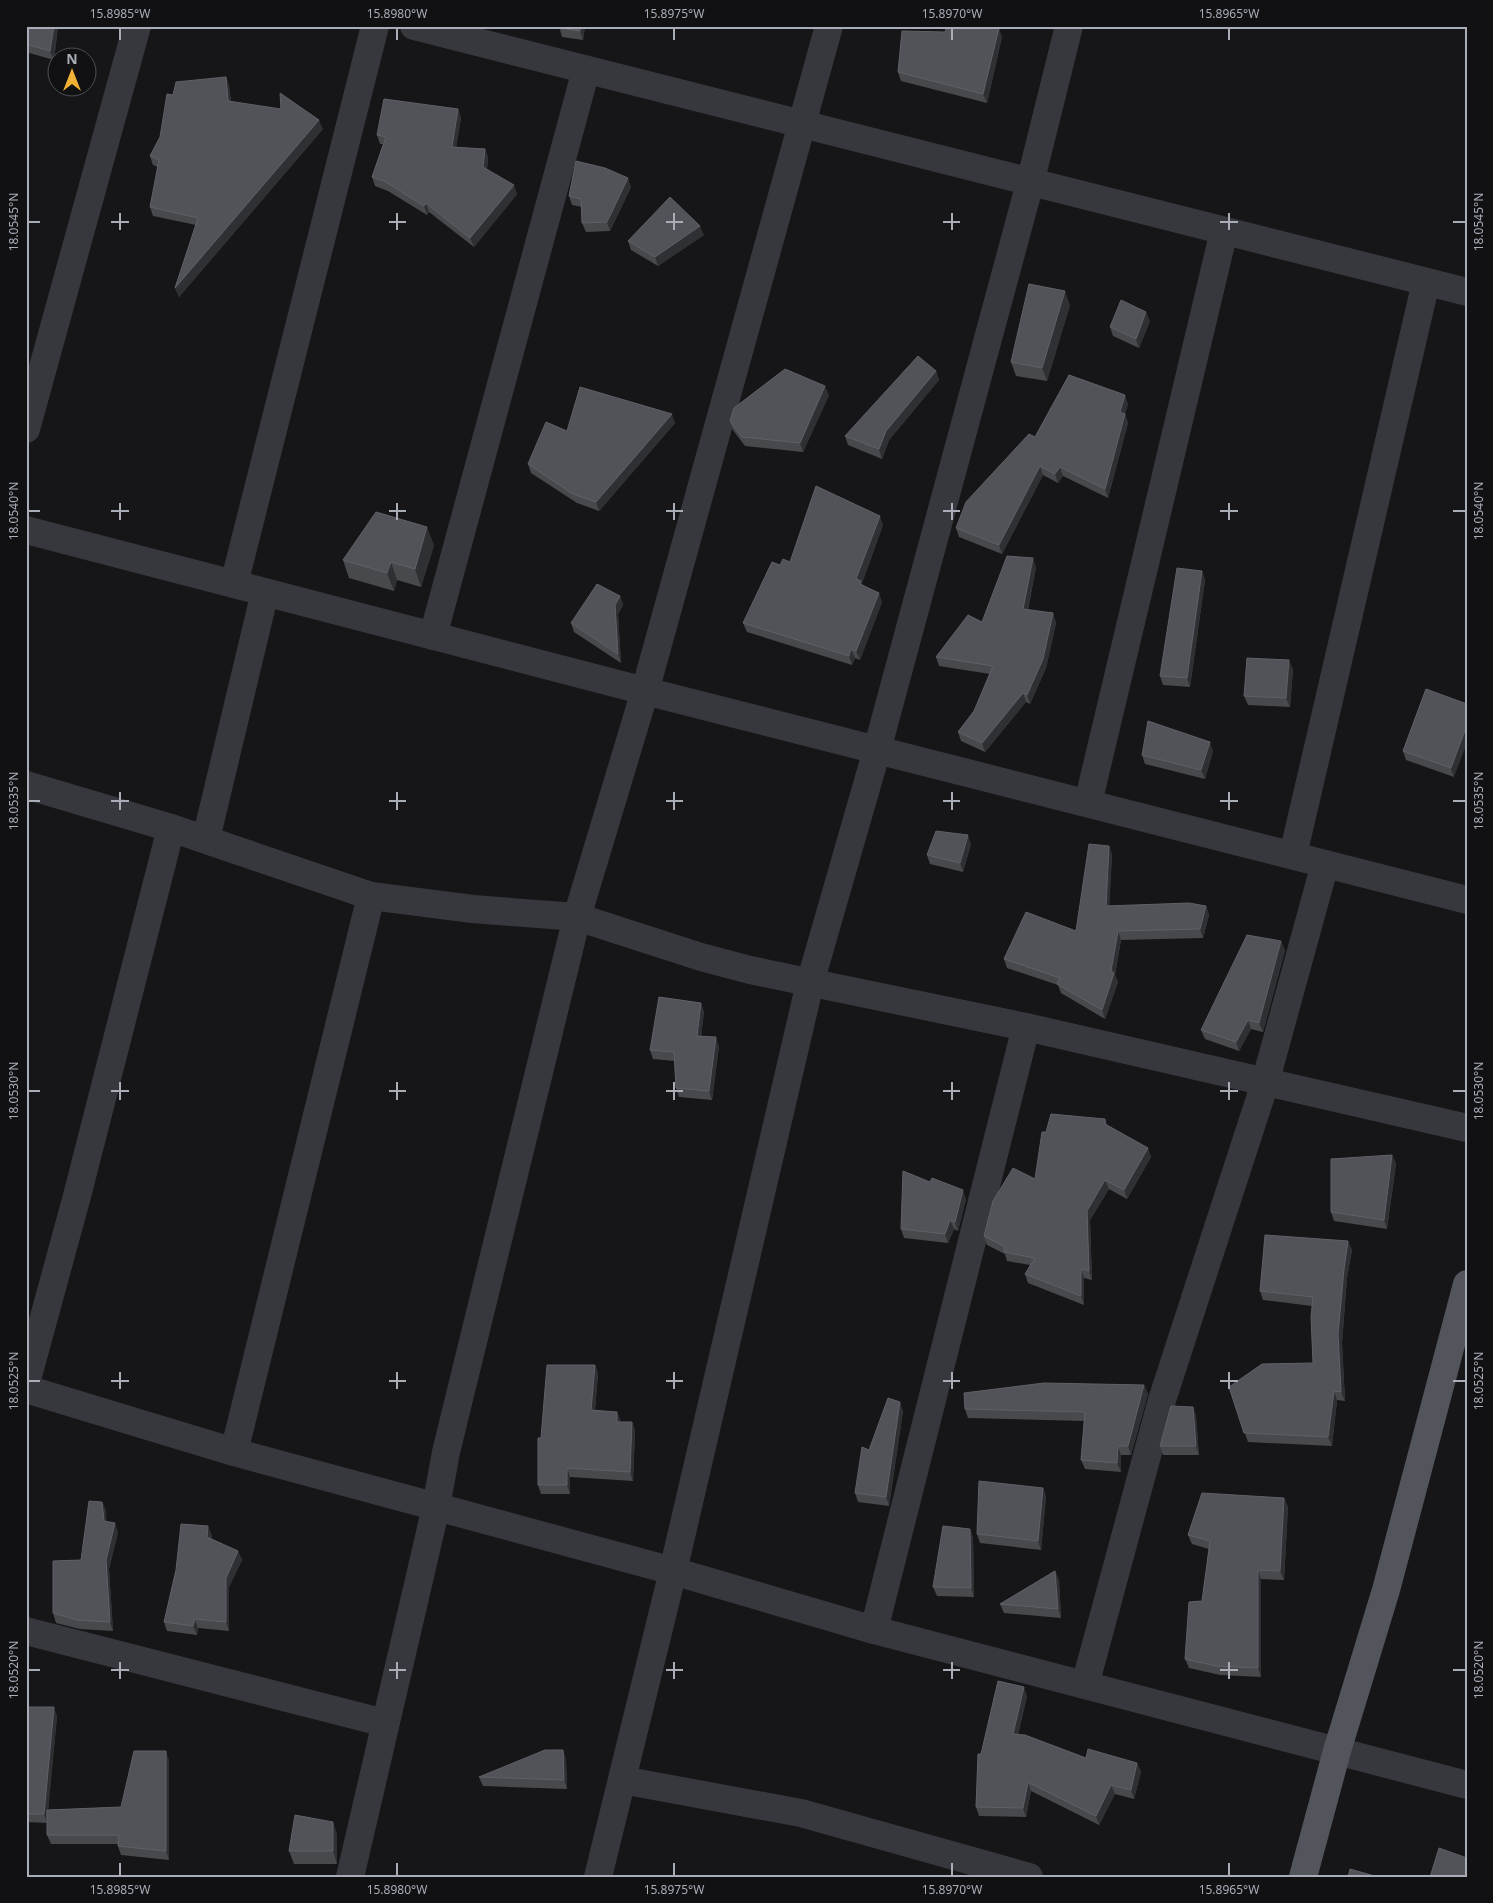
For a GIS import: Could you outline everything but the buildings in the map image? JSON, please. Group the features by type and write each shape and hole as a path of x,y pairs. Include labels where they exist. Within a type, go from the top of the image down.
{"main road":[{"path":"1303,1877 1337,1751 1386,1590 1467,1284"}],"street":[{"path":"26,429 137,26"},
{"path":"234,584 375,26"},
{"path":"414,26 1467,292"},
{"path":"350,1877 384,1723 436,1507 446,1452 493,1254 578,917 645,691 829,26"},
{"path":"598,1877 673,1571 810,983 877,750 1030,183 1070,26"},
{"path":"433,636 586,70"},
{"path":"1088,803 1224,231"},
{"path":"1293,856 1426,282"},
{"path":"26,530 645,691 1467,900"},
{"path":"206,839 265,592"},
{"path":"26,785 206,839 371,896 473,909 578,917 700,957 810,983 1026,1027 1467,1128"},
{"path":"26,1383 78,1196 171,828"},
{"path":"1085,1685 1162,1400 1265,1083 1325,864"},
{"path":"234,1452 371,896"},
{"path":"874,1630 1026,1027"},
{"path":"26,1389 234,1452 673,1571 874,1630 1467,1785"},
{"path":"26,1632 384,1723"},
{"path":"622,1780 801,1813 1029,1877"}]}
